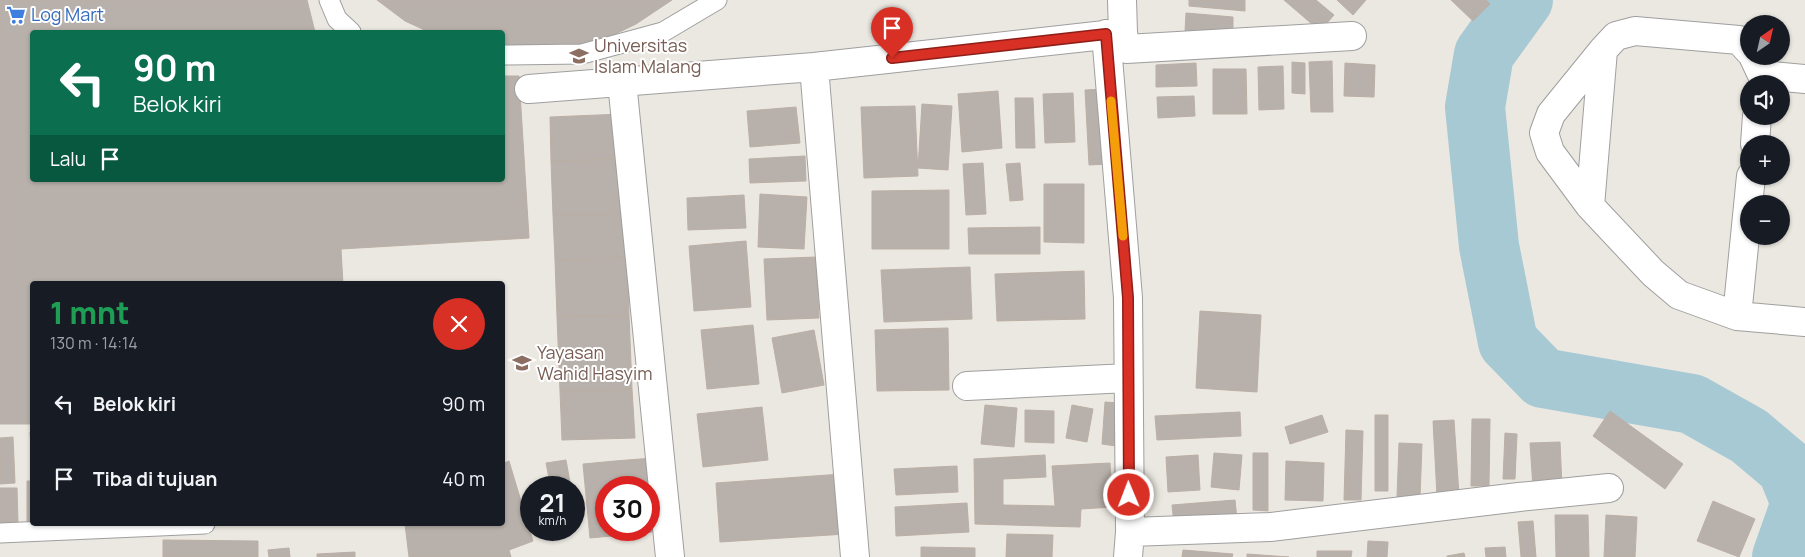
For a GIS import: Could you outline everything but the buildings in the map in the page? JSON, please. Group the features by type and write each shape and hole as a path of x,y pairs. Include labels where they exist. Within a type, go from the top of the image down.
{"street":[{"path":"1122,0 1114,34 1128,298 1129,544 1609,488"},
{"path":"1740,41 1635,31 1616,36 1552,114 1544,133 1550,152 1590,206 1653,273 1678,295 1738,316 1805,322"},
{"path":"1114,34 1126,49 1352,36"},
{"path":"529,90 814,67 1114,34"},
{"path":"1590,206 1603,50"},
{"path":"814,67 855,557"},
{"path":"1758,72 1805,79"},
{"path":"622,82 670,557"},
{"path":"1738,316 1750,185"},
{"path":"967,386 1128,378"}],"lane":[{"path":"329,0 337,19 349,30"},
{"path":"505,55 582,54 663,32 717,0"},
{"path":"0,533 159,526"}],"waterway":[{"path":"1523,0 1484,54 1475,107 1489,246 1508,342 1543,378 1692,404 1749,436 1787,468 1801,503 1782,557"}],"slow traffic":[{"path":"1111,101 1123,236"}],"place":[{"name":"Log Mart","path":"16,15"},
{"name":"Universitas Islam Malang","path":"579,56"},
{"name":"Yayasan Wahid Hasyim","path":"522,363"}],"route":[{"path":"892,58 1106,34 1128,298 1129,495"}]}
